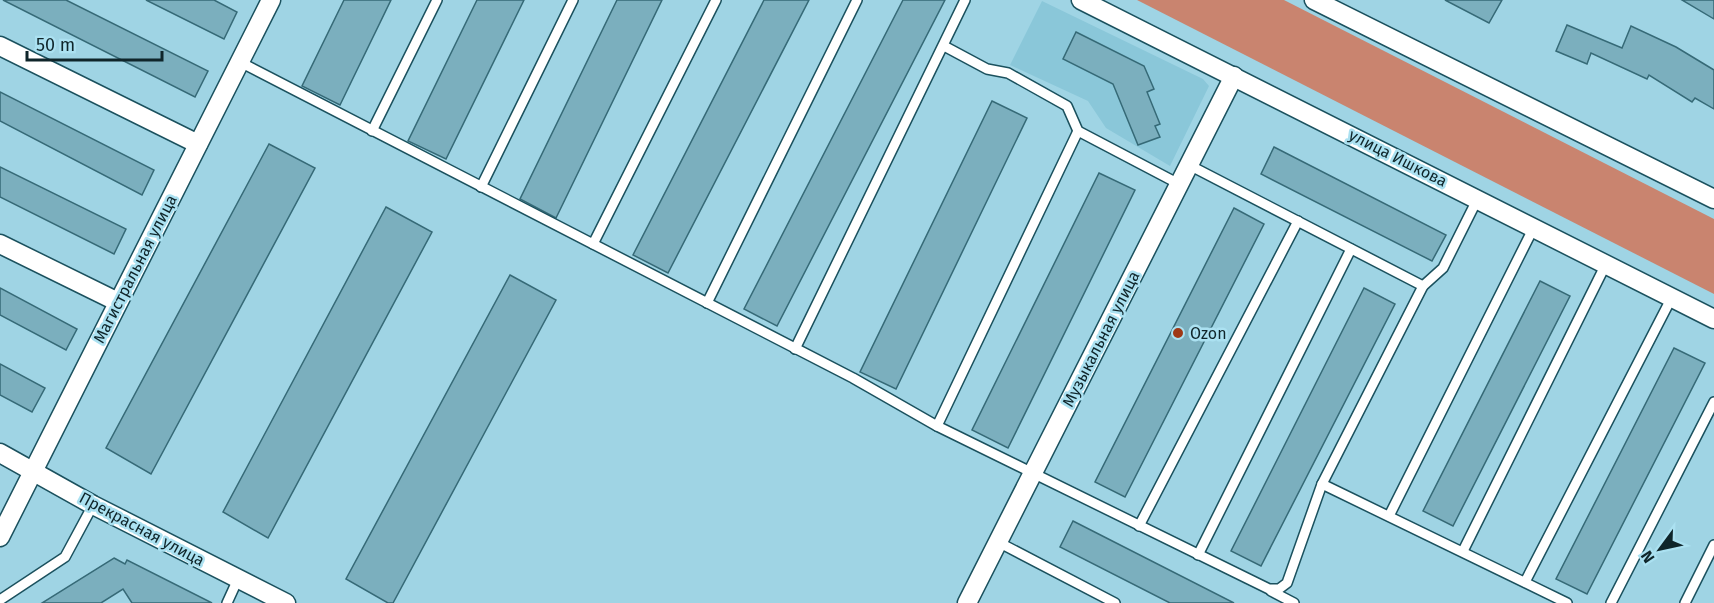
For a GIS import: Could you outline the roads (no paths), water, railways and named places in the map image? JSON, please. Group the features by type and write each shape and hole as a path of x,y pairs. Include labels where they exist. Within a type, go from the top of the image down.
{"street":[{"name":"Магистральная улица","path":"0,537 271,0"},
{"name":"улица Ишкова","path":"1081,0 1478,198 1714,319"},
{"path":"1314,0 1714,199"},
{"path":"0,46 198,144"},
{"name":"Музыкальная улица","path":"967,603 1234,76"},
{"path":"0,244 118,303"},
{"name":"Прекрасная улица","path":"0,453 93,505 286,603"}],"lane":[{"path":"372,131 437,0"},
{"path":"481,187 573,0"},
{"path":"593,244 716,0"},
{"path":"707,303 857,0"},
{"path":"795,349 965,0"},
{"path":"944,46 987,69 1008,73 1067,106 1077,131 1179,184"},
{"path":"240,62 852,378 937,426 1294,603"},
{"path":"937,426 1077,131"},
{"path":"1189,165 1423,286"},
{"path":"1269,590 1279,589 1287,583 1322,484 1423,286 1443,268 1478,198"},
{"path":"1139,526 1298,220"},
{"path":"1389,516 1534,227"},
{"path":"1198,555 1351,249"},
{"path":"1462,551 1606,264"},
{"path":"1525,582 1672,297"},
{"path":"1611,603 1710,422 1714,402"},
{"path":"1322,484 1567,603"},
{"path":"0,600 65,557 93,505"},
{"path":"998,542 1108,601"},
{"path":"1685,603 1714,545"},
{"path":"227,603 238,579"}],"place":[{"name":"Ozon","path":"1178,333"}]}
